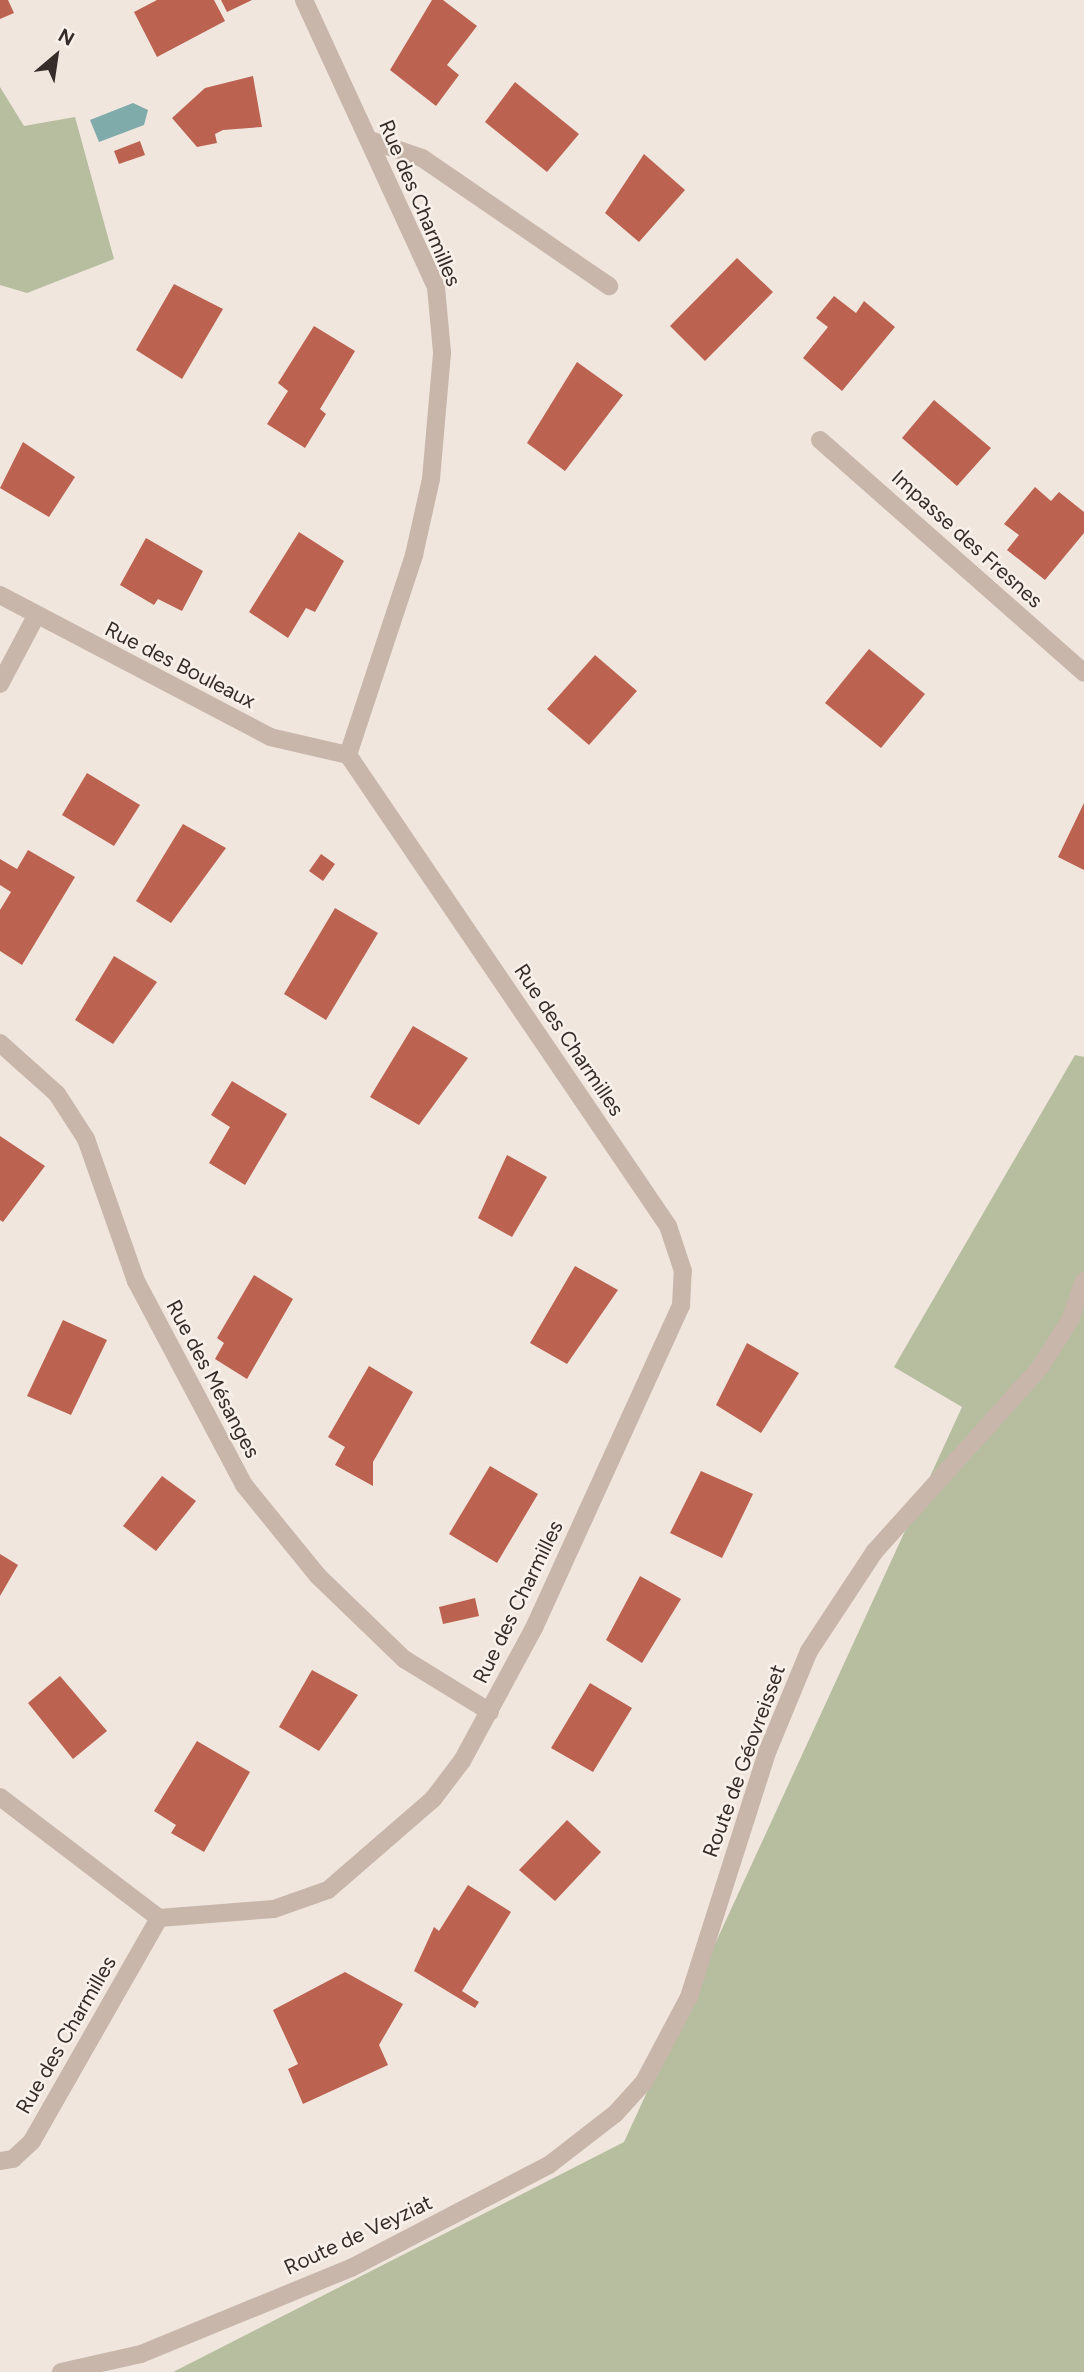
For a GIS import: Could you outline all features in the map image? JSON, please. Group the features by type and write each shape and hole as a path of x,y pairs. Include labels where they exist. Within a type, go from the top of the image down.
{"street":[{"name":"Rue des Charmilles","path":"0,2161 13,2159 32,2141 159,1918 274,1909 328,1890 433,1799 490,1712 681,1305 683,1271 668,1226 348,755 414,555 432,479 442,352 436,287 304,0"},
{"path":"370,141 422,158 609,286"},
{"name":"Impasse des Fresnes","path":"820,440 1084,673"},
{"name":"Rue des Bouleaux","path":"0,595 270,737 348,755"},
{"path":"0,684 36,616"},
{"name":"Rue des Mésanges","path":"0,1043 57,1094 86,1139 136,1280 244,1485 318,1576 404,1659 490,1712"},
{"name":"Route de Géovreisset","path":"644,2082 689,1997 768,1750 809,1651 874,1551 1039,1369 1070,1320 1084,1281"},
{"path":"0,1797 159,1918"},
{"name":"Route de Veyziat","path":"61,2372 141,2354 351,2268 549,2165 590,2136 644,2082"}],"green space":[{"path":"0,87 24,126 75,117 114,259 27,293 0,285"},
{"path":"1075,1055 1084,1057 1084,2372 173,2372 624,2142 962,1407 894,1367"}],"water":[{"path":"133,103 148,110 144,125 99,142 90,120"}],"building":[{"path":"0,0 8,0 14,13 0,19"},
{"path":"157,0 214,0 225,21 157,57 134,12"},
{"path":"221,0 252,0 227,12"},
{"path":"432,0 443,0 477,26 447,65 459,75 436,106 390,70"},
{"path":"253,76 262,127 223,130 215,134 217,143 197,147 172,118 205,88"},
{"path":"515,82 579,134 547,172 485,122"},
{"path":"140,141 145,155 119,164 114,151"},
{"path":"644,154 685,190 639,242 605,213"},
{"path":"737,258 773,292 705,361 670,326"},
{"path":"174,284 223,309 182,379 136,350"},
{"path":"834,296 856,313 864,301 895,327 842,391 803,358 828,327 816,318"},
{"path":"314,326 355,351 320,409 326,414 305,448 267,424 288,391 278,383"},
{"path":"577,362 623,395 565,471 527,443"},
{"path":"934,400 991,448 957,486 902,438"},
{"path":"23,442 75,477 49,517 0,488"},
{"path":"1035,487 1051,501 1059,492 1084,512 1084,533 1045,580 1007,550 1019,535 1004,524"},
{"path":"299,532 344,561 315,612 306,608 288,638 249,612"},
{"path":"146,538 203,571 182,611 158,599 154,605 120,585"},
{"path":"869,649 925,694 881,748 825,703"},
{"path":"595,655 637,691 589,745 547,709"},
{"path":"87,773 140,805 114,846 62,815"},
{"path":"1084,803 1084,870 1058,857"},
{"path":"183,824 226,848 171,923 136,901"},
{"path":"28,850 75,877 22,965 0,951 0,910 11,892 0,885 0,859 17,869"},
{"path":"321,854 335,864 323,881 309,871"},
{"path":"335,908 378,933 326,1020 284,994"},
{"path":"114,956 157,982 113,1044 75,1020"},
{"path":"413,1026 468,1058 419,1125 370,1097"},
{"path":"232,1081 287,1114 245,1185 209,1163 230,1127 211,1115"},
{"path":"0,1136 45,1166 3,1222 0,1220"},
{"path":"507,1155 547,1177 512,1237 478,1218"},
{"path":"575,1266 618,1290 567,1364 530,1343"},
{"path":"254,1275 293,1299 247,1379 215,1359 224,1343 217,1338"},
{"path":"63,1320 107,1340 71,1415 27,1396"},
{"path":"747,1343 799,1373 761,1433 716,1405"},
{"path":"369,1366 413,1392 373,1462 373,1486 335,1465 345,1447 328,1437"},
{"path":"490,1466 538,1494 497,1563 449,1534"},
{"path":"701,1471 753,1494 722,1558 670,1533"},
{"path":"162,1476 196,1501 156,1551 123,1526"},
{"path":"0,1554 18,1565 0,1596"},
{"path":"640,1576 681,1599 642,1663 606,1640"},
{"path":"475,1598 479,1616 443,1624 439,1607"},
{"path":"312,1670 358,1695 319,1751 279,1727"},
{"path":"60,1676 107,1731 73,1759 28,1703"},
{"path":"590,1683 632,1708 593,1772 551,1748"},
{"path":"197,1741 250,1772 204,1852 171,1833 176,1825 154,1811"},
{"path":"567,1820 601,1852 555,1901 519,1870"},
{"path":"468,1885 511,1912 462,1991 479,2002 475,2008 414,1971 434,1927 439,1931"},
{"path":"345,1972 403,2004 379,2045 388,2065 303,2104 288,2069 298,2064 273,2010"}]}
